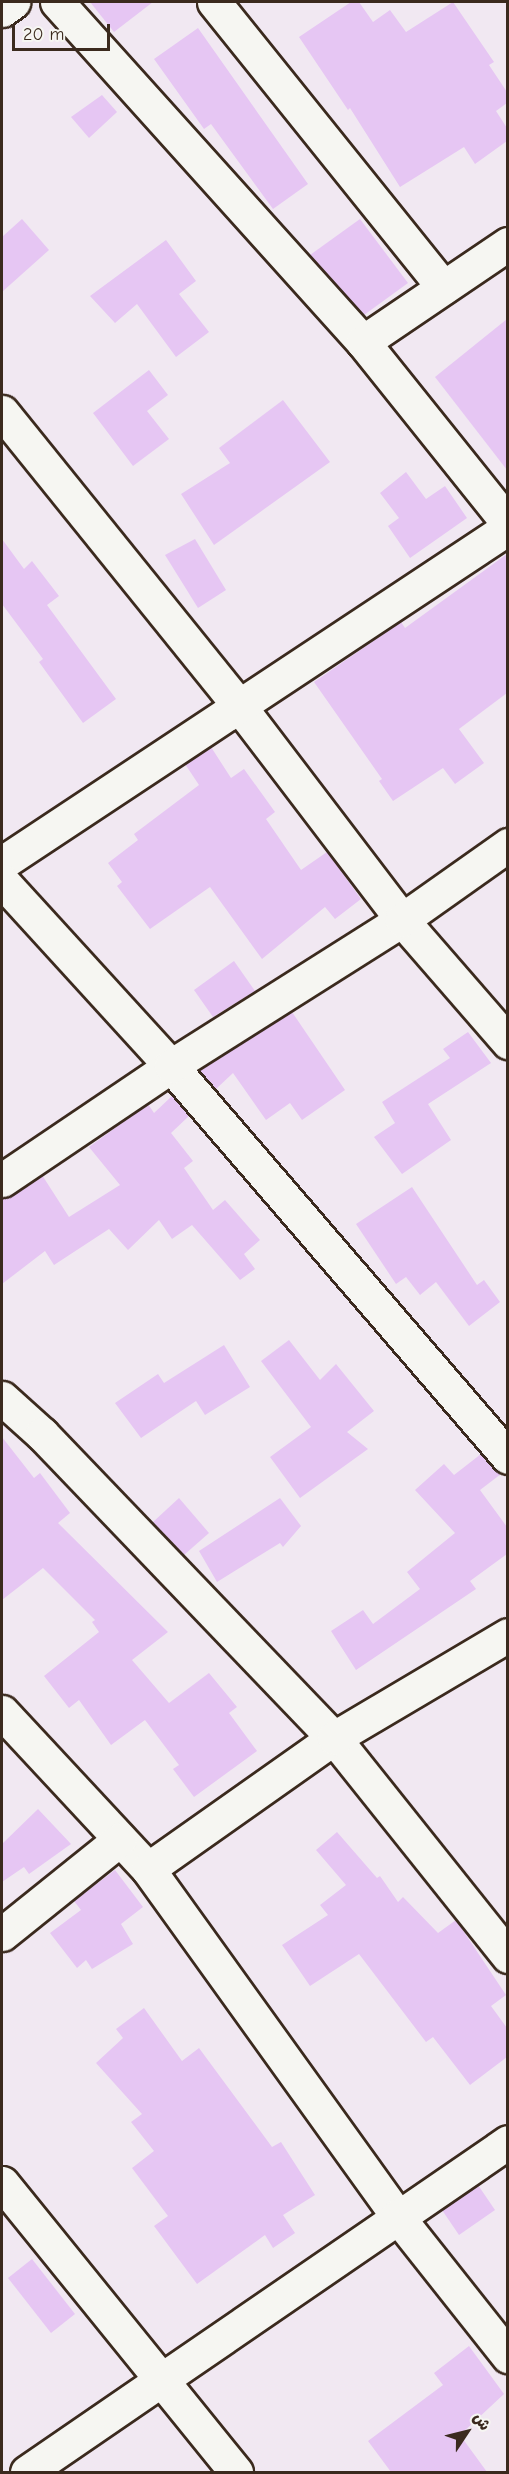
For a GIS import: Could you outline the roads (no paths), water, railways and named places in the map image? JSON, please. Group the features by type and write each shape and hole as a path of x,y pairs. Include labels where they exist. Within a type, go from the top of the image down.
{"street":[{"path":"2,10 13,2"},
{"path":"57,2 363,342 507,524"},
{"path":"214,2 443,287"},
{"path":"363,342 507,244"},
{"path":"2,411 240,707 402,920 507,1042"},
{"path":"2,863 507,528"},
{"path":"2,1180 171,1066 402,920 507,845"},
{"path":"2,881 171,1066 507,1457"},
{"path":"2,1398 42,1434 334,1738 507,1956"},
{"path":"148,1869 334,1738 507,1635"},
{"path":"2,1712 148,1869 397,2216 507,2356"},
{"path":"2,1934 120,1839"},
{"path":"27,2472 160,2384 397,2216 507,2142"},
{"path":"2,2183 160,2384 236,2472"}]}
